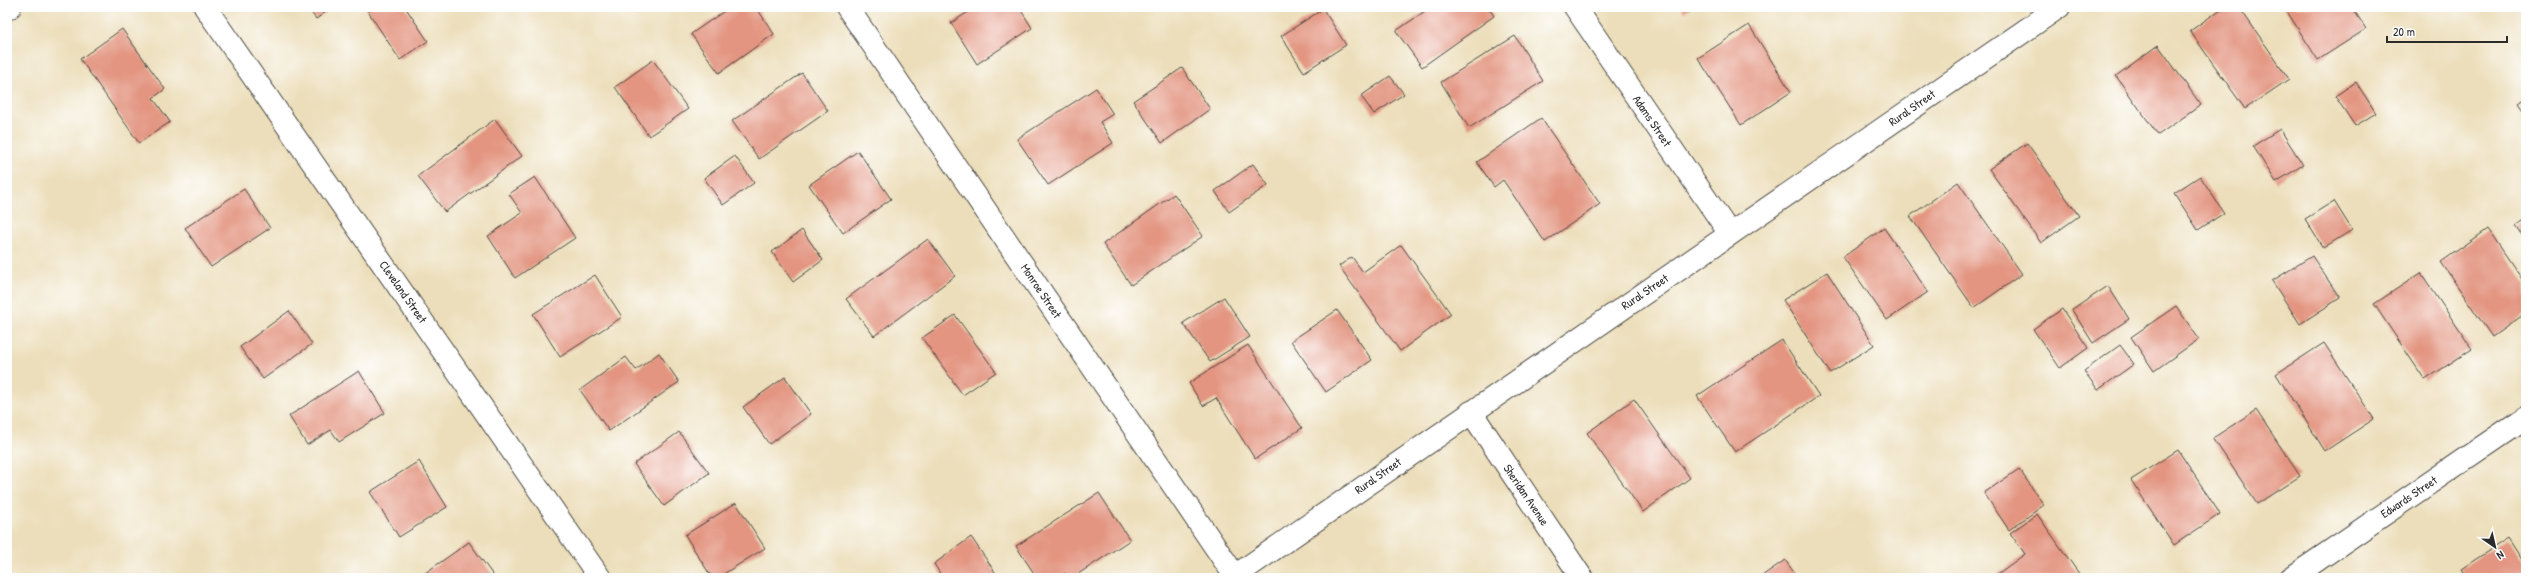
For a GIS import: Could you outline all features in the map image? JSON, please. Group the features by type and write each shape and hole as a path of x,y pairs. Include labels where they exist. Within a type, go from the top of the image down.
{"street":[{"name":"Cleveland Street","path":"205,7 600,578"},
{"name":"Monroe Street","path":"847,7 1234,577"},
{"name":"Adams Street","path":"1575,7 1730,234"},
{"name":"Rural Street","path":"1234,577 2059,7"},
{"name":"Sheridan Avenue","path":"1471,412 1582,578"},
{"name":"Edwards Street","path":"2291,578 2526,417"}],"building":[{"path":"307,7 333,7 316,19"},
{"path":"365,7 405,7 428,41 400,60"},
{"path":"730,7 756,7 774,34 719,73 691,34"},
{"path":"976,7 1019,7 1032,28 977,64 951,23"},
{"path":"1431,7 1488,7 1494,16 1422,67 1396,31"},
{"path":"1681,7 1691,7 1684,12"},
{"path":"2224,7 2239,7 2289,79 2245,109 2190,31"},
{"path":"2284,7 2352,7 2366,29 2318,60"},
{"path":"1323,9 1346,45 1304,72 1281,36"},
{"path":"1749,25 1791,92 1741,125 1698,58"},
{"path":"122,29 165,89 153,98 170,122 139,143 80,59"},
{"path":"1515,36 1543,81 1469,128 1441,82"},
{"path":"2158,45 2201,105 2158,135 2116,76"},
{"path":"653,60 688,109 649,136 615,87"},
{"path":"1182,68 1210,109 1162,143 1133,101"},
{"path":"802,73 828,111 759,159 732,121"},
{"path":"1390,76 1404,94 1374,114 1361,96"},
{"path":"2356,82 2376,113 2355,126 2335,96"},
{"path":"1096,88 1113,114 1100,122 1113,143 1048,185 1017,139"},
{"path":"2526,98 2526,113 2519,103"},
{"path":"1541,118 1600,204 1545,242 1503,180 1494,187 1477,162"},
{"path":"495,119 522,156 445,212 418,176"},
{"path":"2280,129 2303,165 2276,182 2253,146"},
{"path":"2027,143 2079,216 2041,243 1989,169"},
{"path":"858,151 891,199 843,233 809,185"},
{"path":"735,156 754,183 723,205 704,178"},
{"path":"1253,164 1268,185 1229,212 1215,191"},
{"path":"2200,176 2224,213 2198,230 2174,193"},
{"path":"535,177 575,238 515,278 488,236 522,213 509,194"},
{"path":"1958,182 2022,274 1974,308 1910,216"},
{"path":"244,189 270,228 211,267 185,228"},
{"path":"1174,194 1203,236 1131,285 1103,244"},
{"path":"2334,201 2352,230 2323,248 2305,219"},
{"path":"2526,219 2526,241 2516,226"},
{"path":"1884,228 1928,292 1887,320 1843,257"},
{"path":"2488,229 2526,285 2526,313 2492,337 2441,262"},
{"path":"802,230 823,260 793,282 772,252"},
{"path":"928,239 955,276 874,336 846,299"},
{"path":"1401,245 1451,314 1400,351 1339,266 1352,257 1363,272"},
{"path":"2312,256 2340,298 2300,324 2272,281"},
{"path":"1827,272 1874,345 1830,373 1783,300"},
{"path":"2421,273 2472,349 2425,380 2374,304"},
{"path":"595,275 622,317 560,357 533,314"},
{"path":"2108,286 2129,319 2093,343 2072,310"},
{"path":"1224,297 1250,337 1210,362 1183,323"},
{"path":"2176,306 2199,339 2154,371 2131,337"},
{"path":"2062,309 2088,348 2060,368 2033,329"},
{"path":"1337,310 1372,360 1326,392 1291,341"},
{"path":"289,311 312,344 263,379 240,347"},
{"path":"955,315 996,372 963,395 922,338"},
{"path":"1782,340 1819,396 1735,452 1697,396"},
{"path":"2324,343 2374,419 2325,451 2276,374"},
{"path":"1248,345 1302,428 1255,459 1216,398 1203,406 1189,383"},
{"path":"2120,345 2134,364 2098,390 2084,371"},
{"path":"659,353 679,382 609,431 580,390 626,357 636,370"},
{"path":"359,371 385,413 339,442 331,430 307,445 289,416"},
{"path":"785,377 811,414 769,444 743,407"},
{"path":"1634,399 1690,478 1643,512 1587,433"},
{"path":"2256,410 2300,476 2257,504 2213,438"},
{"path":"679,432 709,473 664,506 634,464"},
{"path":"2178,450 2220,514 2174,545 2131,480"},
{"path":"419,461 447,507 399,537 370,492"},
{"path":"2019,469 2044,505 2009,530 1984,493"},
{"path":"1099,493 1130,540 1072,578 1068,578 1065,573 1057,578 1037,578 1016,546"},
{"path":"736,503 765,548 717,578 712,578 685,535"},
{"path":"2037,514 2082,578 1992,578 2025,554 2010,533"},
{"path":"971,537 997,575 992,578 943,578 934,564"},
{"path":"2508,538 2526,566 2526,578 2467,578 2461,569"},
{"path":"469,542 495,578 418,578"},
{"path":"1785,560 1798,578 1759,578"}]}
